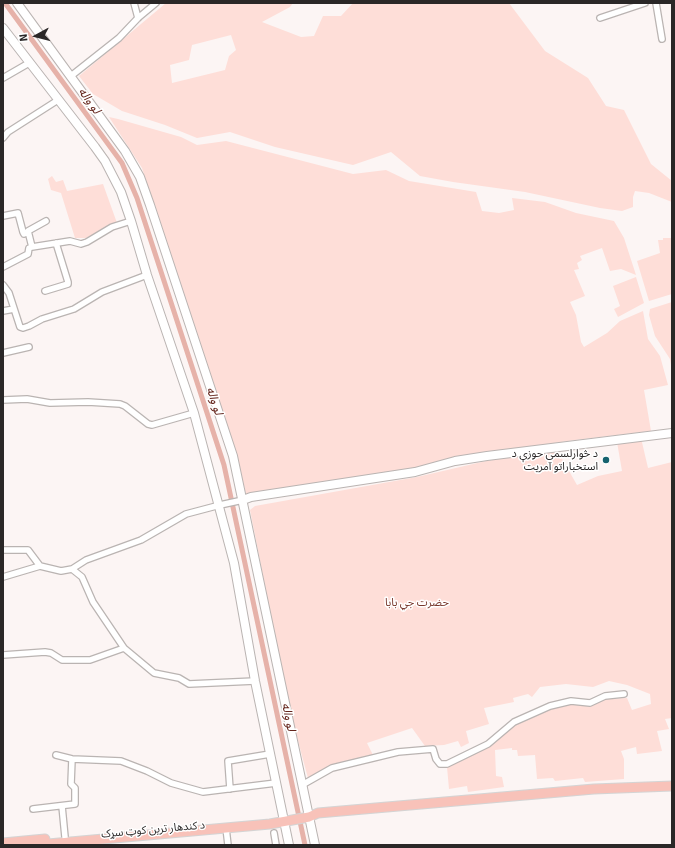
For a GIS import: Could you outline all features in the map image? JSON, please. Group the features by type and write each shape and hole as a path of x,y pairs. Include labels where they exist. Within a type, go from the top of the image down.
{"main road":[{"path":"285,822 306,818 318,813 427,806 594,789 670,789"},
{"name":"د کندهار ترين کوټ سړک","path":"37,845 271,820 285,822"},
{"name":"د کندهار ترين کوټ سړک","path":"3,843 99,842 285,822"}],"street":[{"path":"17,3 125,151 140,177 150,205 233,456 241,500 302,785 306,818 315,845"},
{"path":"134,3 138,18"},
{"path":"71,76 119,38 138,18 156,3"},
{"path":"600,18 645,3"},
{"path":"656,3 662,39"},
{"path":"3,28 6,38 29,63 105,161 121,192 147,275 194,412 234,563 255,681 289,845"},
{"path":"3,78 29,63"},
{"path":"3,138 8,132 58,100"},
{"path":"3,216 18,213 24,234 28,233"},
{"path":"28,233 29,230 46,221"},
{"path":"3,267 28,254 30,248 32,247 70,241 81,244 112,227 131,221"},
{"path":"28,233 32,247"},
{"path":"45,291 68,284 56,243"},
{"path":"3,284 8,293 21,328 29,326 42,319 74,309 102,292 147,275"},
{"path":"3,312 14,309"},
{"path":"3,353 29,347"},
{"path":"3,400 27,399 50,403 88,402 120,404 126,406 148,424 152,425 194,412"},
{"path":"3,577 40,566 61,571 72,569 86,560 141,540 186,514 251,497 415,472 455,461 487,456 672,433"},
{"path":"3,550 28,550 40,566"},
{"path":"72,569 82,577 93,602 124,648 154,672 179,678 189,684 255,681"},
{"path":"3,655 45,652 51,653 62,660 90,660 124,648"},
{"path":"302,785 332,768 398,752 433,749 436,759 440,764 447,764 488,744 514,722 550,706 571,701 590,703 605,696 624,694"},
{"path":"230,790 228,761 270,754"},
{"path":"56,755 72,759 121,761 171,782 203,792 230,790 276,783"},
{"path":"32,809 74,805 76,803 75,788 71,784 72,759"},
{"path":"62,806 68,842"},
{"path":"226,828 228,845"},
{"path":"274,832 276,845"}],"green space":[{"path":"166,3 293,3 290,7 262,22 301,37 314,36 323,16 341,16 353,3 509,3 545,51 588,78 606,106 624,110 651,164 672,181 672,202 649,193 635,191 633,197 633,207 622,211 600,208 525,192 420,176 391,152 353,165 275,147 230,132 197,138 165,125 122,111 93,94 79,76","holes":["231,35 236,50 229,56 225,70 172,83 170,65 189,60 192,45"]},
{"path":"109,117 181,137 197,145 226,141 353,174 386,170 409,181 476,192 482,211 499,213 514,210 512,198 545,202 576,213 614,221 624,238 636,275 621,269 610,271 602,248 580,256 582,260 577,263 579,269 574,270 585,296 570,302 576,315 581,342 584,347 607,333 620,321 643,311 648,339 660,356 668,385 644,390 651,431 575,440 453,458 414,468 246,494 236,453 142,168"},
{"path":"52,176 56,182 63,180 67,191 103,184 117,223 86,238 75,238 61,193 51,190 48,179"},
{"path":"663,238 672,238 672,294 649,301 637,261 660,253 658,240 663,240"},
{"path":"636,277 644,303 618,317 614,309 620,306 613,286"},
{"path":"672,302 672,371 670,359 655,336 649,315 650,309"},
{"name":"حضرت جي بابا","path":"641,438 648,468 672,462 672,718 665,719 669,729 657,731 662,751 637,754 636,747 621,751 624,759 624,779 585,782 583,778 555,781 553,778 537,779 535,755 518,756 517,750 512,750 512,748 495,750 496,776 502,777 504,787 468,792 467,786 449,789 447,767 490,745 516,724 550,709 564,705 589,705 605,699 627,698 632,710 651,704 650,694 627,685 609,681 593,687 566,684 540,687 532,697 528,694 513,698 514,702 484,708 489,724 466,731 469,743 461,747 458,741 444,745 425,746 412,728 367,743 373,755 331,766 308,778 283,678 250,510 255,506 417,477 486,461 557,450 577,485 598,476 622,471 617,442"}],"waterway":[{"name":"لو واله","path":"5,3 122,163 137,198 224,465 305,845"}],"place":[{"name":"د څوارلسمی حوزې د استخباراتو آمريت","path":"606,460"}]}
